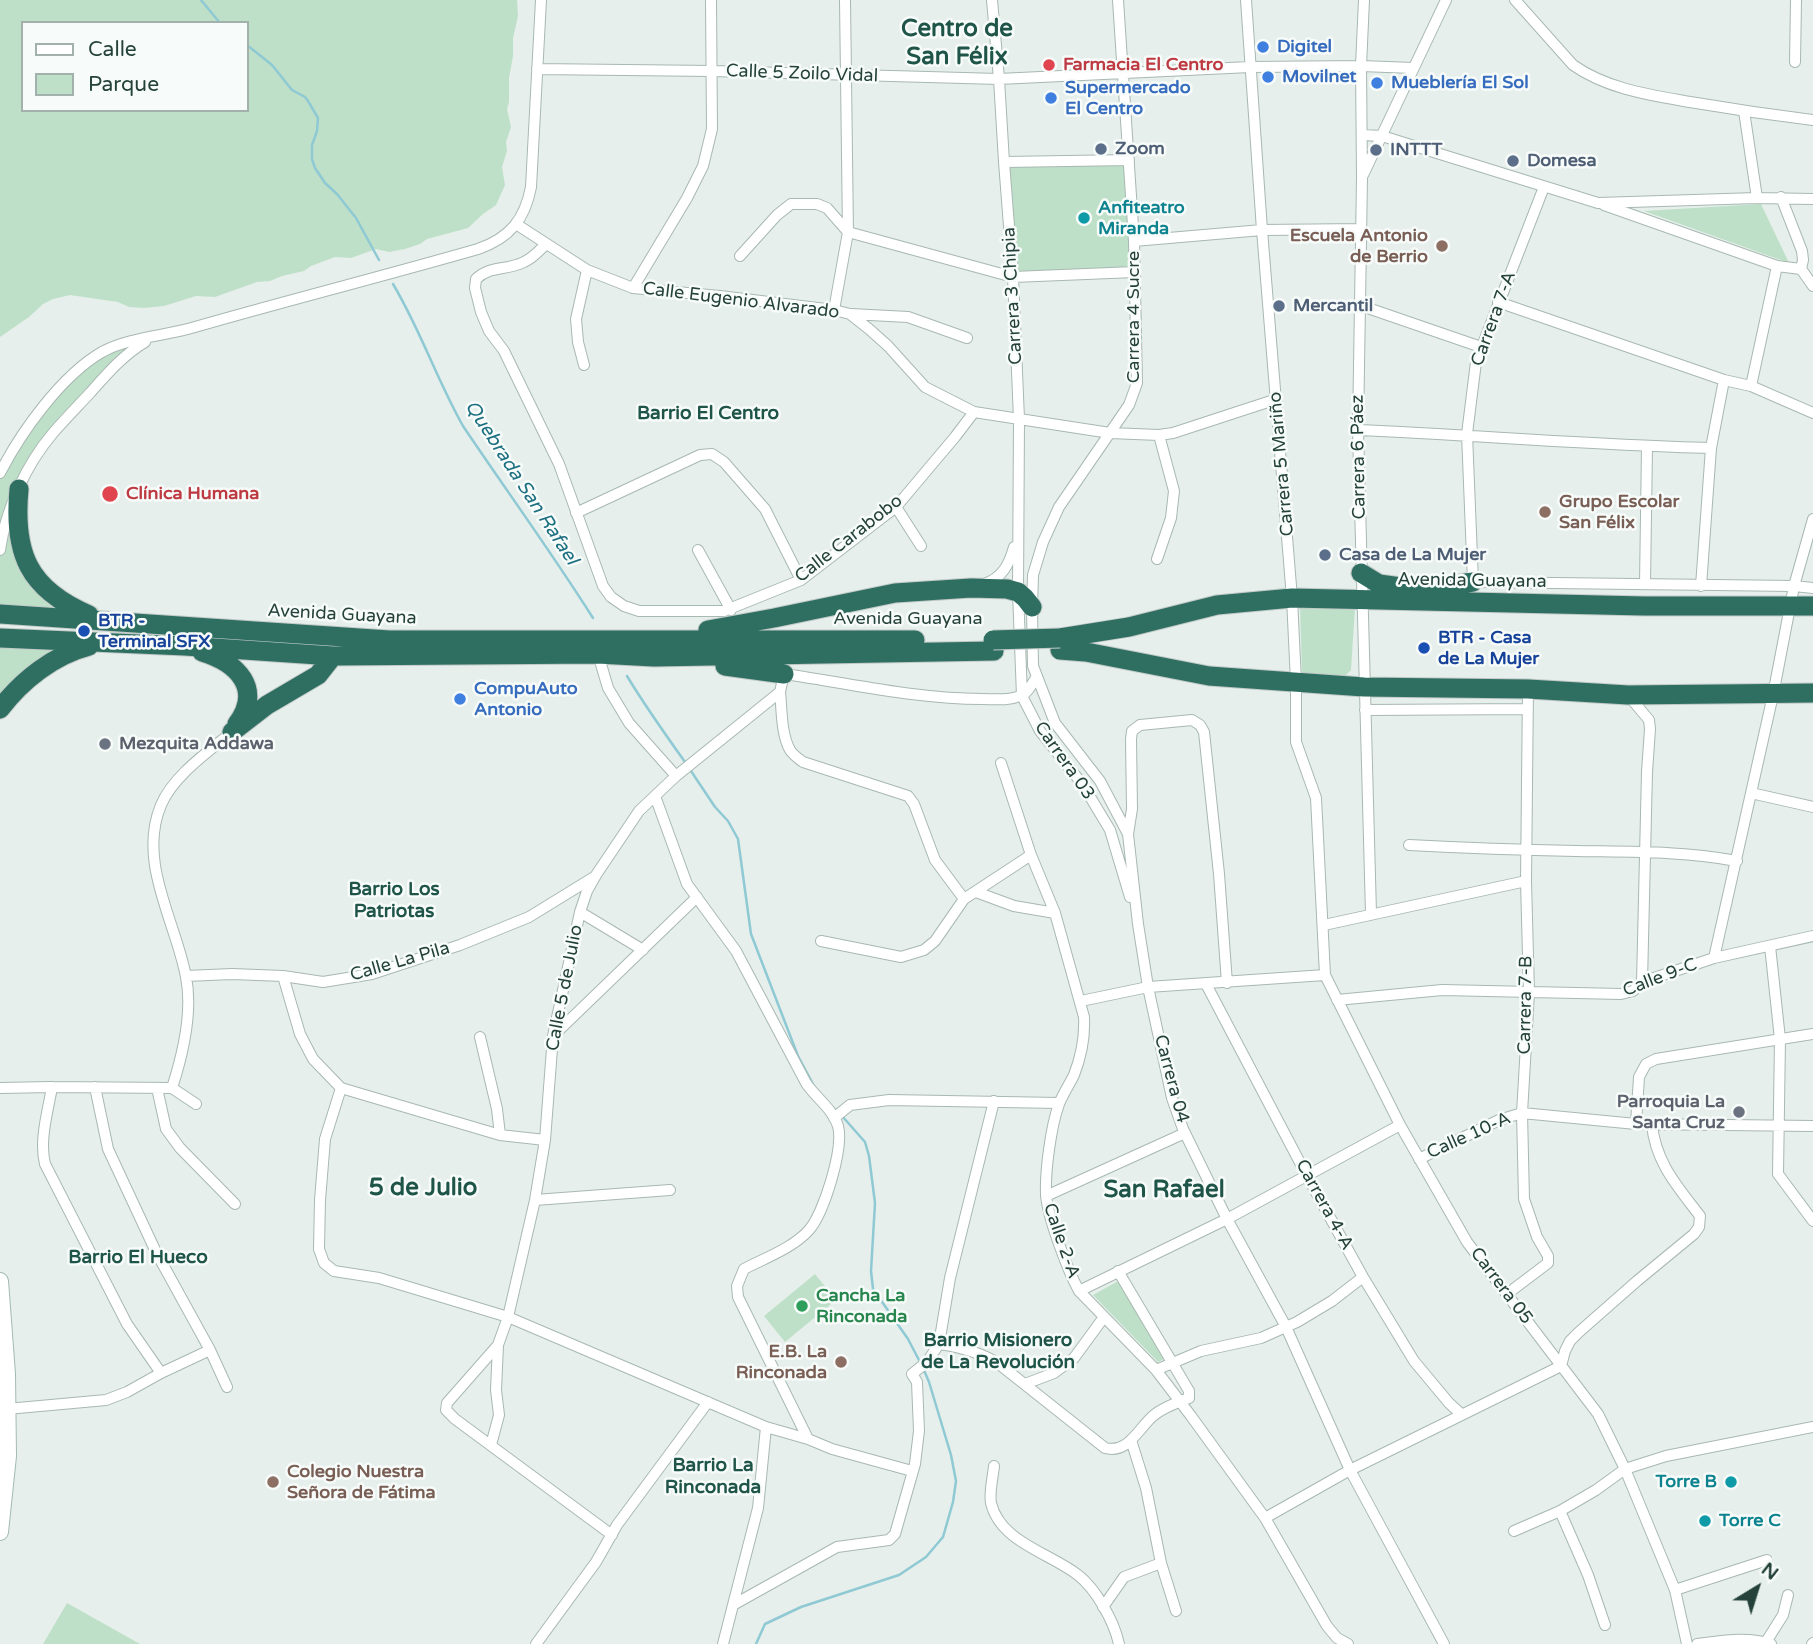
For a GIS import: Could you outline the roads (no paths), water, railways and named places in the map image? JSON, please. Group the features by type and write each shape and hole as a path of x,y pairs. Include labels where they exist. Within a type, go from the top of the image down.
{"highway":[{"path":"19,489 20,546 32,572 61,602 99,620"},
{"path":"1361,573 1379,584 1421,590 1451,601"},
{"path":"1391,599 1421,590 1473,582"},
{"path":"654,648 774,618 895,593 971,588 1007,589 1018,592 1032,607"},
{"name":"Avenida Guayana","path":"0,614 389,640 654,648 1060,644 1217,604 1292,598 1813,606"},
{"name":"Avenida Guayana","path":"0,638 393,657 598,654 654,648"},
{"path":"0,709 20,687 47,665 72,651 100,643"},
{"name":"Avenida Guayana","path":"1060,644 1086,652 1209,676 1528,699 1813,693"},
{"path":"185,646 215,656 233,667 246,684 249,701 244,715 232,732"},
{"path":"654,648 782,683"},
{"path":"232,732 267,705 318,675 333,656"}],"main road":[{"path":"0,1281 8,1409 8,1456 0,1532"}],"street":[{"path":"0,473 29,426 71,377 102,352 491,245 504,237 526,209 531,187 541,0"},
{"path":"633,288 703,166 712,129 711,0"},
{"path":"834,310 848,232 845,0"},
{"name":"Carrera 3 Chipia","path":"992,0 1013,277 1019,419 1018,592"},
{"name":"Carrera 4 Sucre","path":"1032,607 1033,575 1043,542 1059,507 1129,405 1136,383 1134,242 1118,0"},
{"name":"Carrera 5 Mariño","path":"1245,0 1292,598 1296,742 1316,799 1324,925"},
{"name":"Carrera 6 Páez","path":"1364,0 1357,430 1371,914"},
{"path":"1362,177 1446,0"},
{"path":"1515,0 1573,65 1585,73 1634,92 1813,120"},
{"path":"1794,62 1796,0"},
{"name":"Calle 5 Zoilo Vidal","path":"537,69 999,79 1250,67 1413,68"},
{"path":"1744,111 1757,198"},
{"path":"1362,135 1382,136 1598,203 1777,266 1801,269 1813,286"},
{"path":"1003,162 1129,160"},
{"name":"Carrera 7-A","path":"1473,582 1467,435 1476,362 1544,187"},
{"path":"1781,197 1802,251 1801,269"},
{"path":"1598,203 1781,197 1813,199"},
{"path":"740,256 777,215 791,205 817,204 827,208 848,232 1013,277 1135,272"},
{"name":"Calle Eugenio Alvarado","path":"516,224 587,270 633,288 720,296 850,314 888,346 925,387 974,412 1110,433 1159,435 1173,433 1277,399"},
{"path":"1134,242 1262,230 1361,229"},
{"path":"546,244 523,263 484,271 476,279 475,288 489,331 504,351 559,464 576,513 700,455 712,454 724,462 765,509 801,580"},
{"path":"1751,386 1777,266"},
{"path":"584,365 576,319 587,270"},
{"path":"1498,302 1724,380 1751,386 1813,413"},
{"path":"1360,305 1481,347"},
{"path":"850,314 908,317 967,338"},
{"path":"0,550 6,522 19,489 54,432 125,356 155,337"},
{"path":"1701,586 1711,448 1724,380"},
{"name":"Calle Carabobo","path":"576,513 603,586 611,597 624,606 639,611 731,610 801,580 896,507 974,412"},
{"path":"1357,430 1711,448"},
{"path":"1157,559 1171,518 1174,491 1159,435"},
{"path":"1645,584 1647,446"},
{"path":"896,507 921,546"},
{"path":"1714,958 1773,695 1794,586 1813,519"},
{"path":"971,588 1003,573 1011,559 1018,531"},
{"path":"698,550 731,610"},
{"path":"1473,582 1813,588"},
{"name":"Carrera 03","path":"1018,592 1022,696 1040,731 1083,785 1110,830 1138,924"},
{"name":"Carrera 04","path":"1032,607 1034,666 1055,723 1100,780 1128,834 1148,987 1172,1098 1185,1133 1227,1219 1286,1326 1350,1470 1443,1644"},
{"path":"598,654 608,688 629,723 679,774"},
{"path":"964,899 935,860 914,804 908,796 803,762 791,752 782,719 782,683 963,699 1006,699 1022,696 1037,677"},
{"name":"Calle 5 de Julio","path":"491,1445 450,1415 446,1410 447,1403 498,1345 508,1317 536,1200 545,1140 553,1037 587,891 639,811 782,683"},
{"path":"1628,695 1649,720 1650,729 1642,982"},
{"path":"1365,710 1528,699"},
{"name":"Carrera 7-B","path":"1507,1294 1548,1263 1548,1256 1537,1237 1524,1199 1522,1113 1529,993 1525,881 1528,699"},
{"path":"1128,834 1132,808 1132,731 1140,725 1192,720 1200,725 1204,732 1227,983"},
{"path":"172,1088 182,1056 188,1000 186,976 159,887 153,838 161,804 177,780 232,732"},
{"name":"Calle 2-A","path":"1001,763 1031,855 1055,914 1084,1017 1084,1034 1075,1072 1059,1103 1052,1134 1046,1196 1071,1276 1080,1291 1156,1370 1265,1518 1327,1626 1337,1638 1348,1644"},
{"path":"1751,793 1813,807"},
{"path":"655,796 687,884 736,951 806,1083 836,1116 839,1133 834,1171 824,1202 810,1229 789,1246 744,1269 737,1286 738,1297 808,1439"},
{"path":"1409,845 1712,856 1737,861"},
{"path":"821,941 901,957 914,955 935,941 964,899 1031,855"},
{"name":"Calle La Pila","path":"186,976 283,976 323,982 372,974 460,945 528,917 596,875"},
{"path":"1324,925 1525,881"},
{"path":"976,892 1014,906 1055,914"},
{"path":"553,1037 697,897"},
{"path":"580,912 643,950"},
{"name":"Carrera 05","path":"1324,925 1325,975 1419,1159 1467,1242 1598,1414 1625,1469 1675,1590 1687,1644"},
{"name":"Calle 9-C","path":"1337,1000 1442,990 1621,994 1633,991 1642,982 1714,958 1813,936"},
{"path":"1770,946 1780,1039 1778,1174 1813,1221"},
{"path":"1081,1001 1148,987 1325,975"},
{"path":"283,976 300,1034 313,1059 341,1088 500,1135 545,1140"},
{"name":"Carrera 4-A","path":"1206,984 1363,1277 1414,1361 1448,1403 1461,1414"},
{"path":"1636,1124 1639,1077 1646,1063 1656,1059 1813,1034"},
{"path":"480,1037 497,1109 500,1135"},
{"path":"52,1087 44,1138 45,1164 127,1324 161,1373"},
{"path":"95,1087 108,1149 156,1252 210,1350 227,1387"},
{"path":"0,1088 172,1088 196,1104"},
{"path":"157,1088 166,1129 180,1148 234,1205"},
{"path":"341,1088 325,1139 320,1200 319,1249 324,1263 334,1271 379,1278 508,1317 766,1427 912,1471"},
{"path":"836,1116 850,1105 890,1100 1059,1103"},
{"path":"733,1605 837,1547 889,1540 897,1530 915,1464 919,1431 917,1382 912,1374 939,1344 950,1278 994,1101"},
{"name":"Calle 10-A","path":"1419,1159 1499,1119 1522,1113 1636,1124 1813,1126"},
{"path":"1265,1518 1350,1470 1561,1366 1570,1341 1579,1332 1694,1234 1699,1227 1700,1216 1661,1161 1652,1124"},
{"path":"1080,1291 1227,1219 1400,1125"},
{"path":"1046,1196 1185,1133"},
{"path":"536,1200 670,1190"},
{"path":"939,1344 985,1355 1105,1448 1122,1448 1156,1413 1189,1398 1189,1391 1118,1271"},
{"path":"1156,1370 1200,1351 1261,1338 1315,1312 1363,1277"},
{"path":"1025,1384 1054,1373 1074,1358 1104,1317"},
{"path":"498,1345 496,1390 499,1415 491,1445 612,1535"},
{"path":"8,1409 106,1400 210,1350"},
{"path":"536,1644 596,1562 617,1525 708,1402"},
{"path":"723,1644 758,1508 766,1427"},
{"path":"1514,1531 1560,1511 1625,1469 1666,1457 1813,1427"},
{"path":"1131,1440 1146,1488 1161,1563 1176,1611"},
{"path":"994,1466 990,1501 1001,1523 1019,1540 1077,1574 1092,1589 1119,1644"},
{"path":"1560,1511 1588,1575 1605,1625"},
{"path":"1675,1590 1767,1560"},
{"path":"1103,1607 1125,1577 1161,1563"},
{"path":"1697,1644 1742,1639 1768,1643 1783,1615 1788,1595"}],"waterway":[{"name":"Quebrada San Rafael","path":"201,0 218,21"},
{"name":"Quebrada San Rafael","path":"248,46 272,65 292,90 308,101 318,118 312,145 315,168 356,218 379,260"},
{"name":"Quebrada San Rafael","path":"393,284 463,426 593,618"},
{"name":"Quebrada San Rafael","path":"627,676 685,762"},
{"name":"Quebrada San Rafael","path":"689,768 738,839 751,934 798,1056 814,1086"},
{"name":"Quebrada San Rafael","path":"842,1116 865,1142 869,1156 875,1203 871,1271 873,1289 908,1339 920,1362"},
{"name":"Quebrada San Rafael","path":"756,1644 765,1624 801,1607 899,1575 926,1557 943,1537 956,1481 951,1455 923,1368"}],"place":[{"name":"Digitel","path":"1263,47"},
{"name":"Farmacia El Centro","path":"1049,65"},
{"name":"Movilnet","path":"1268,77"},
{"name":"Mueblería El Sol","path":"1377,83"},
{"name":"Supermercado El Centro","path":"1051,98"},
{"name":"Zoom","path":"1101,149"},
{"name":"INTTT","path":"1376,150"},
{"name":"Domesa","path":"1513,161"},
{"name":"Anfiteatro Miranda","path":"1084,218"},
{"name":"Escuela Antonio de Berrio","path":"1442,246"},
{"name":"Mercantil","path":"1279,306"},
{"name":"Clínica Humana","path":"110,494"},
{"name":"Grupo Escolar San Félix","path":"1545,512"},
{"name":"Casa de La Mujer","path":"1325,555"},
{"name":"BTR - Terminal SFX","path":"84,631"},
{"name":"BTR - Casa de La Mujer","path":"1424,648"},
{"name":"CompuAuto Antonio","path":"460,699"},
{"name":"Mezquita Addawa","path":"105,744"},
{"name":"Parroquia La Santa Cruz","path":"1739,1112"},
{"name":"Cancha La Rinconada","path":"802,1306"},
{"name":"E.B. La Rinconada","path":"841,1362"},
{"name":"Colegio Nuestra Señora de Fátima","path":"273,1482"},
{"name":"Torre B","path":"1731,1482"},
{"name":"Torre C","path":"1705,1521"}],"district":[{"name":"Centro de San Félix","path":"957,44"},
{"name":"Barrio El Centro","path":"708,414"},
{"name":"Barrio Los Patriotas","path":"394,901"},
{"name":"5 de Julio","path":"423,1189"},
{"name":"San Rafael","path":"1164,1191"},
{"name":"Barrio El Hueco","path":"138,1258"},
{"name":"Barrio Misionero de La Revolución","path":"998,1352"},
{"name":"Barrio La Rinconada","path":"713,1477"}]}
